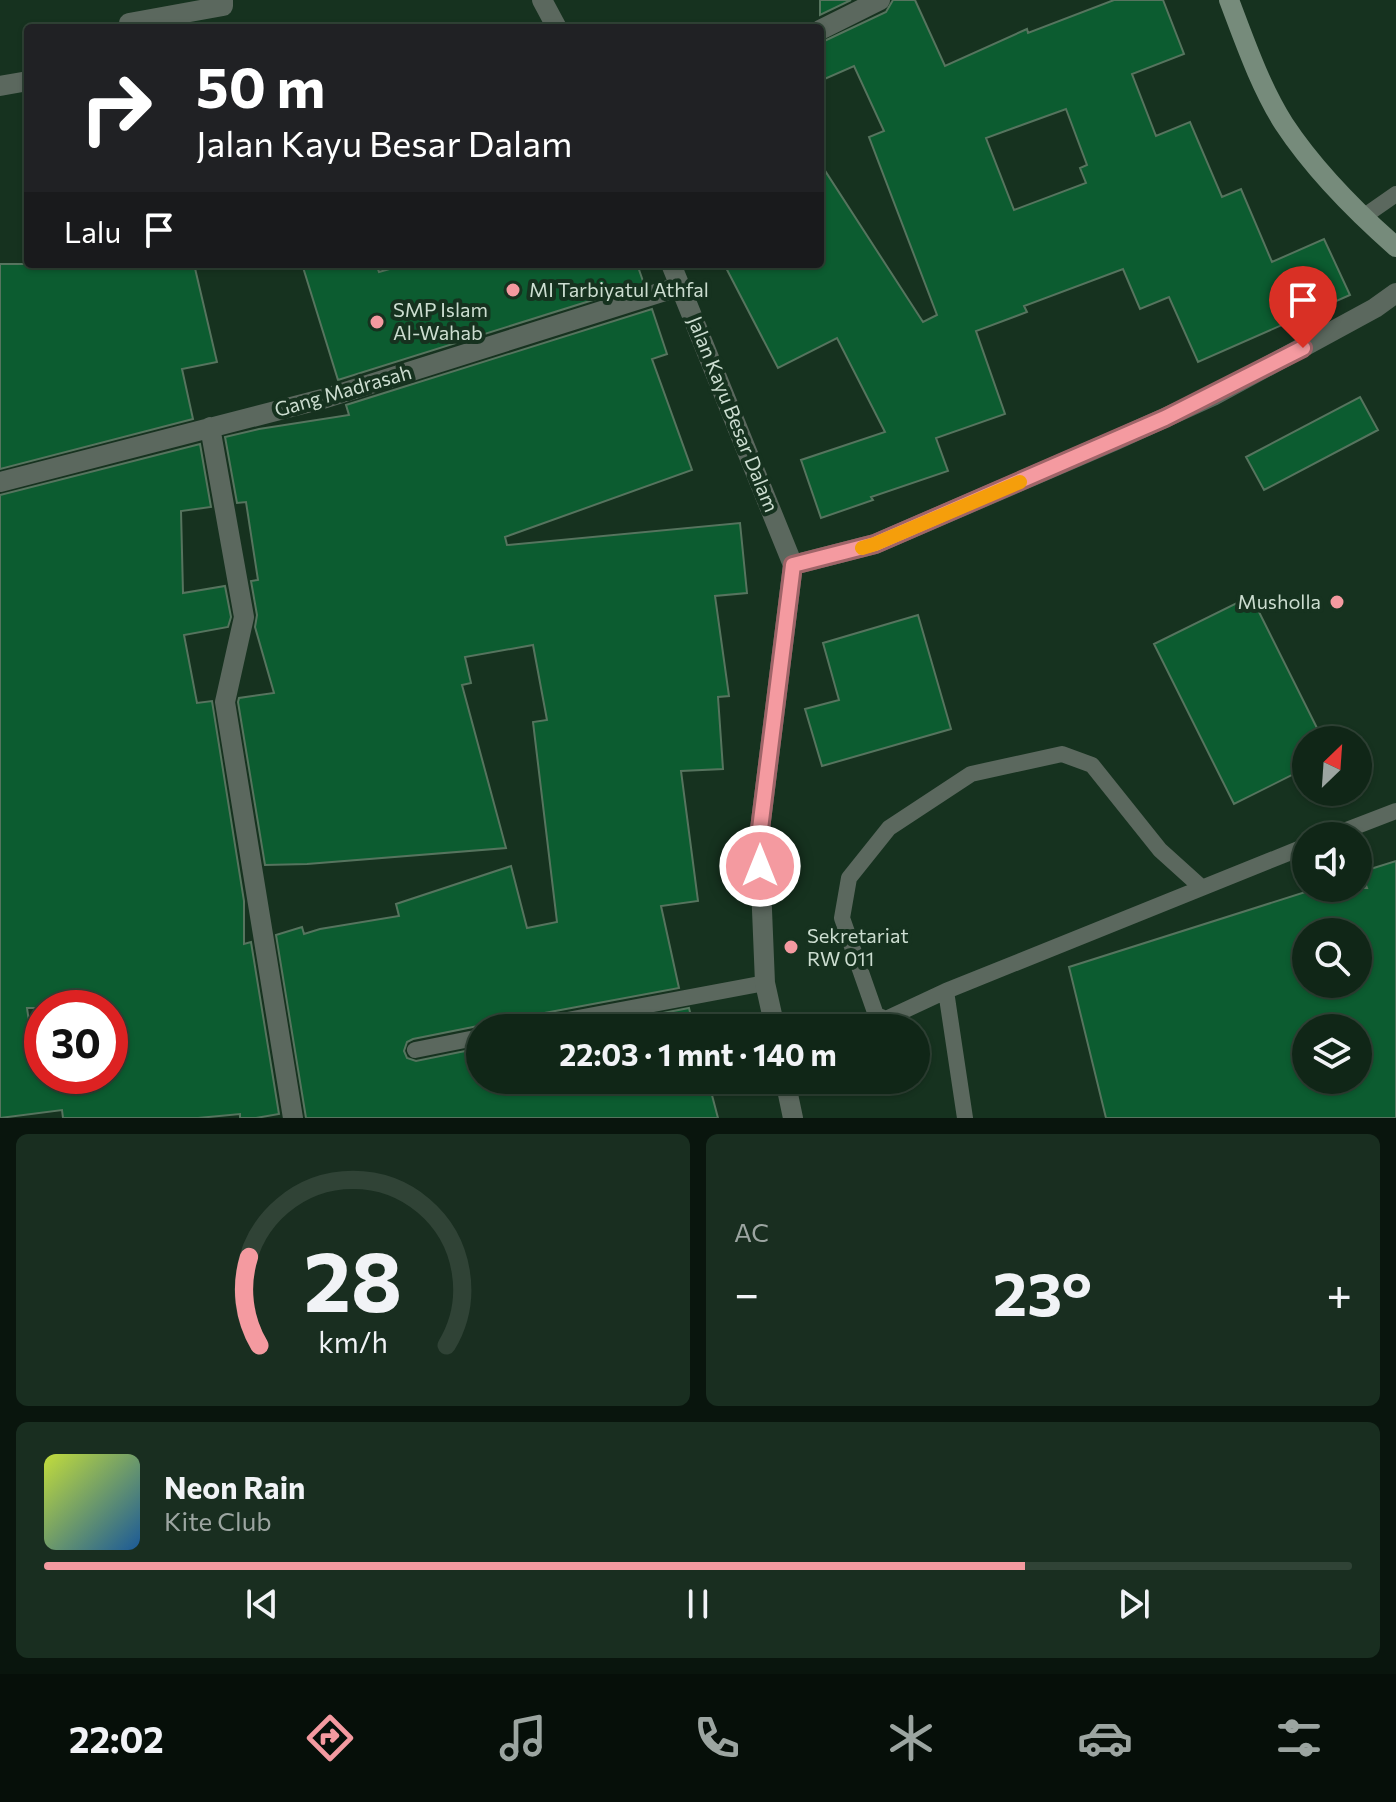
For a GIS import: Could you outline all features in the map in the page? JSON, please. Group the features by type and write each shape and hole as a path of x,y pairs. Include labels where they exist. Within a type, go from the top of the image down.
{"main road":[{"path":"1229,0 1258,73 1284,123 1326,179 1396,247"}],"street":[{"path":"129,24 223,6 223,0"},
{"path":"542,0 555,24"},
{"path":"824,28 880,0"},
{"path":"0,86 24,82"},
{"name":"Jalan Kayu Besar Dalam","path":"673,268 793,565 759,837 765,983 772,1014"},
{"name":"Gang Madrasah","path":"0,482 326,398 681,286"},
{"path":"793,565 875,544 1130,434 1264,369 1375,308 1396,293"},
{"path":"210,427 244,617 225,702 293,1118"},
{"path":"788,1094 793,1118"}],"lane":[{"path":"1363,217 1396,194"},
{"path":"1201,887 1160,850 1092,765 1062,754 971,774 889,828 849,878 842,918 876,1015 886,1019 946,991 1292,851"},
{"path":"1367,822 1396,811"},
{"path":"600,1014 765,983"},
{"path":"946,991 965,1118"},
{"path":"415,1050 466,1040"}],"building":[{"path":"820,0 851,0 820,15"},
{"path":"893,0 915,0 945,66 1027,29 1028,33 1114,0 1163,0 1184,54 1132,74 1156,136 1190,122 1222,197 1241,189 1272,262 1324,239 1350,295 1198,362 1169,297 1140,309 1123,269 1024,306 1027,312 976,331 1005,414 936,438 948,471 821,518 801,460 885,432 837,338 778,368 726,268 824,268 824,169 923,322 937,315 869,137 884,131 854,66 824,79 824,41 886,12","holes":["1066,109 1087,165 1080,168 1086,183 1014,210 986,138"]},
{"path":"0,264 24,264 24,268 195,268 217,362 182,369 193,419 0,469"},
{"path":"303,268 378,268 379,272 393,268 638,268 644,284 338,380"},
{"path":"652,309 667,354 652,359 692,470 505,537 507,545 740,523 747,593 715,596 729,696 718,697 723,769 681,771 698,901 661,906 679,988 539,1014 466,1014 466,1028 413,1039 407,1042 404,1051 407,1058 416,1061 466,1051 466,1094 712,1094 718,1118 306,1118 276,935 302,927 304,934 399,916 396,904 511,866 527,928 557,922 533,722 547,720 533,645 465,657 471,683 462,685 506,848 265,865 238,702 239,698 274,693 255,627 257,615 251,581 258,580 246,502 237,503 225,437 349,415 346,405"},
{"path":"1360,397 1378,430 1264,490 1246,457"},
{"path":"200,444 211,507 181,511 183,593 225,586 231,617 228,627 184,635 197,703 212,701 244,901 244,944 251,942 279,1114 256,1118 240,1118 240,1114 198,1118 63,1118 62,1110 0,1118 0,495"},
{"path":"1251,596 1316,726 1292,726 1292,775 1234,804 1154,644"},
{"path":"918,615 951,729 822,766 805,709 839,700 823,643"},
{"path":"1396,861 1396,1118 1106,1118 1069,967 1292,896 1292,902 1372,902 1372,869"},
{"path":"689,1008 690,1014 658,1014"}],"slow traffic":[{"path":"862,548 1020,482"}],"place":[{"name":"MI Tarbiyatul Athfal","path":"513,290"},
{"name":"SMP Islam Al-Wahab","path":"377,322"},
{"name":"Musholla","path":"1337,602"},
{"name":"Sekretariat RW 011","path":"791,947"}],"route":[{"path":"760,866 759,837 793,565 875,544 1165,418 1303,348"}]}
